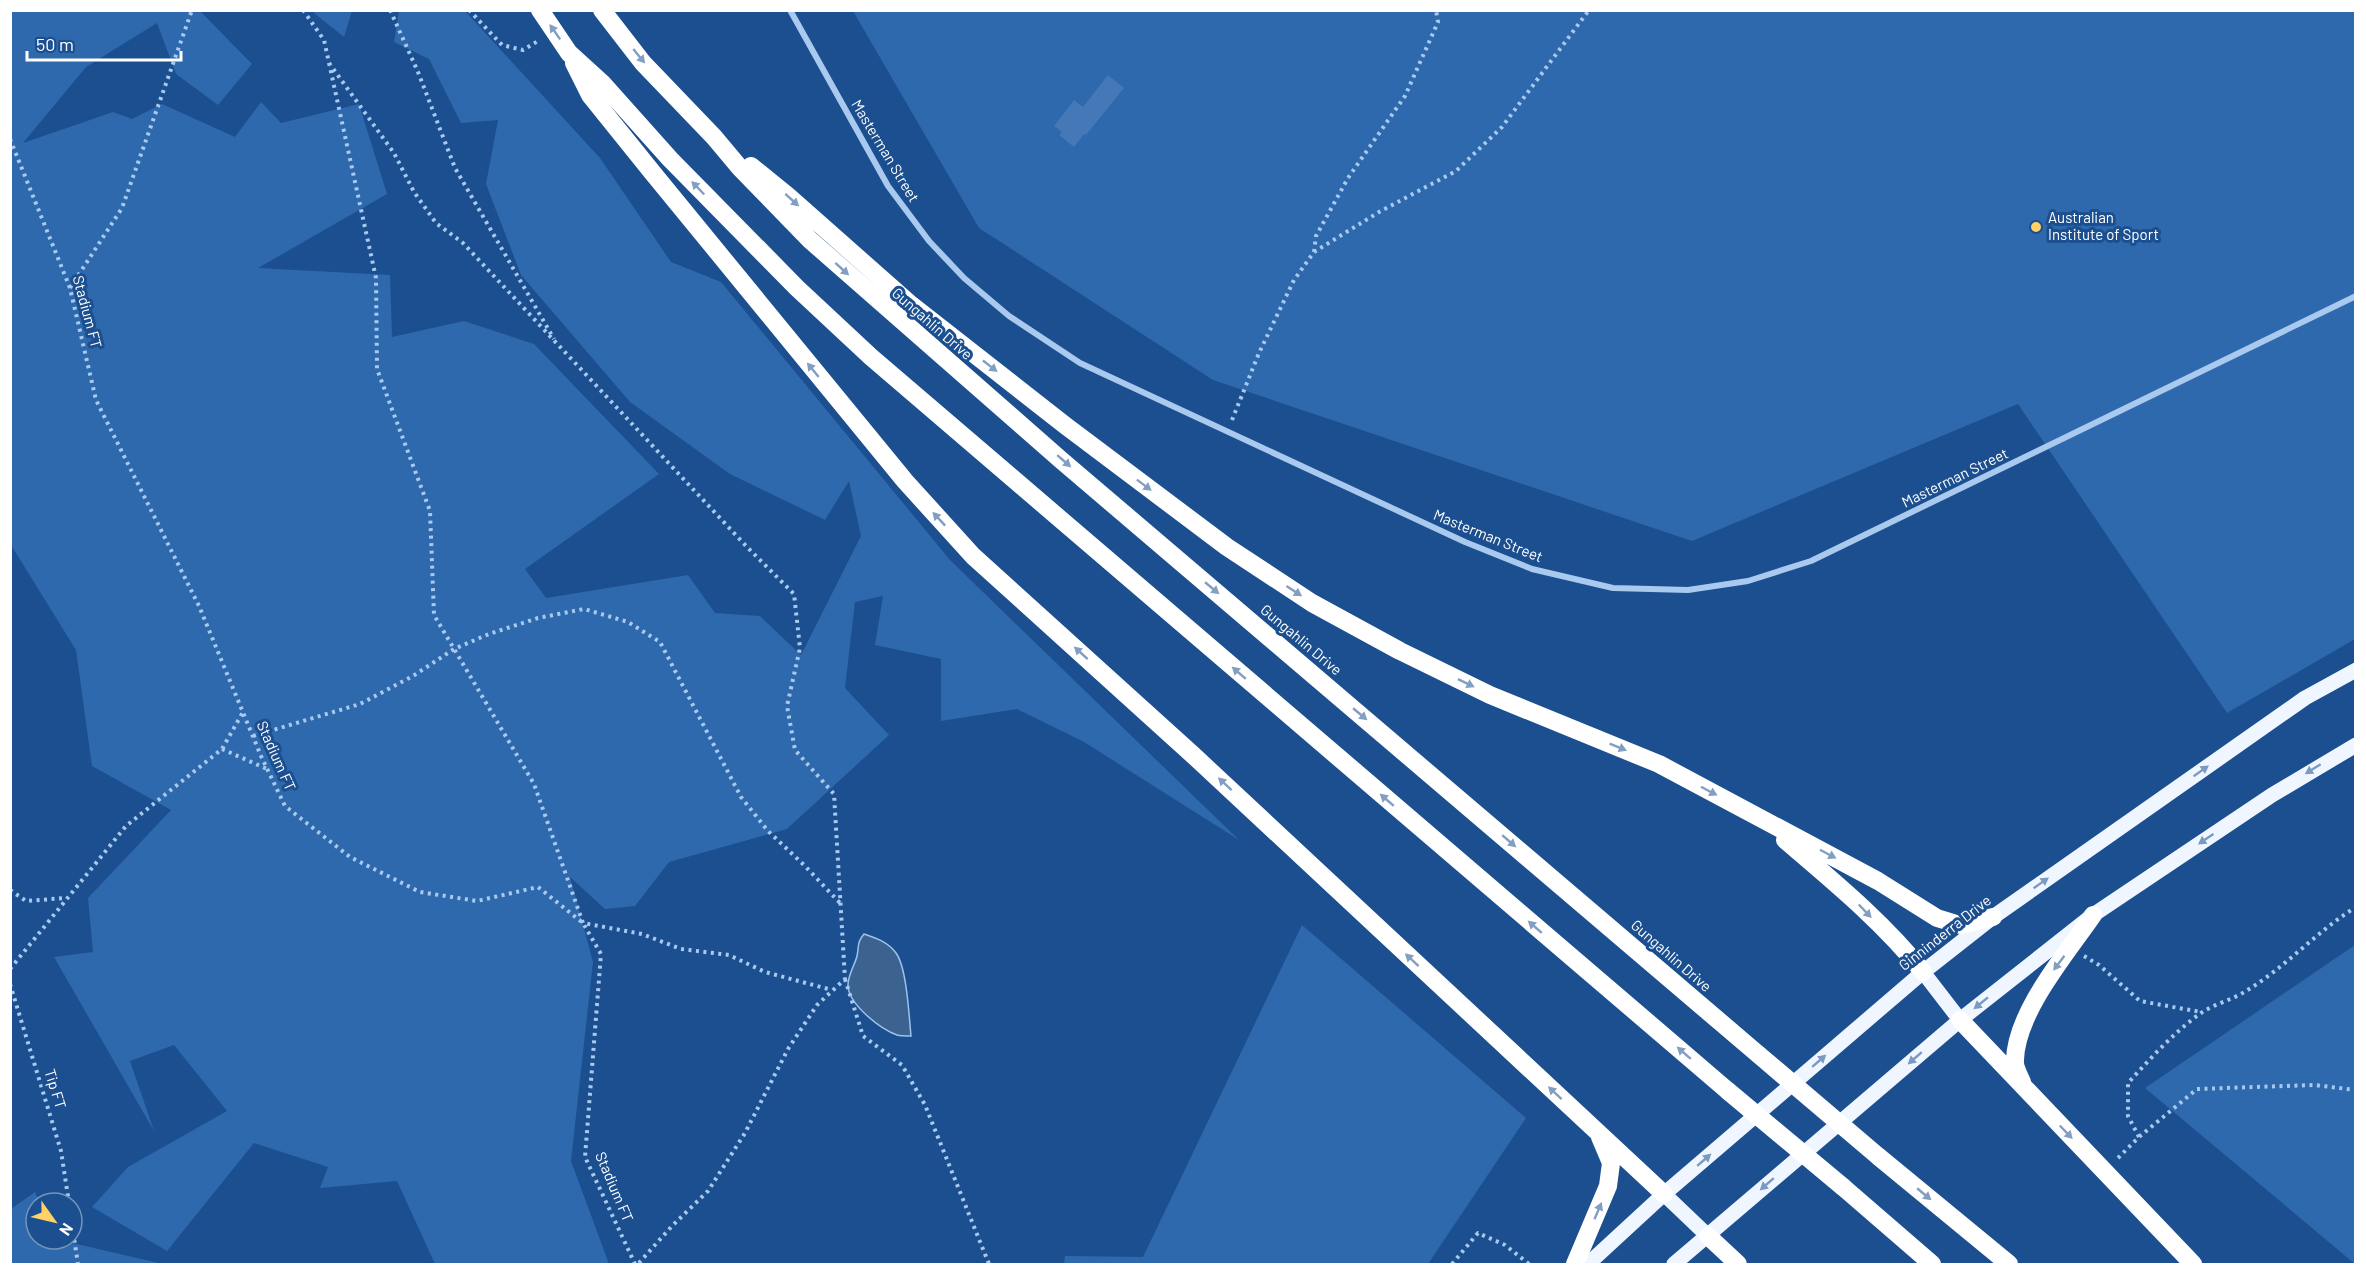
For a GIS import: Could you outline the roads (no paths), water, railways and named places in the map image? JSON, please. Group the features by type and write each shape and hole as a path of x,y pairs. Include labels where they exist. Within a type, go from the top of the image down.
{"highway":[{"path":"540,10 569,53 590,95 905,481 973,556 1193,755 1664,1194"},
{"name":"Gungahlin Drive","path":"603,10 644,63 740,168 810,240 898,319 1878,1157 2009,1264"},
{"path":"569,53 603,84 670,159 789,280 871,357 1932,1264"},
{"path":"714,137 789,196 909,303 1066,426 1227,547 1312,603 1400,651 1490,694 1659,764 1878,881 1937,918 1960,926 1993,917"},
{"path":"1758,817 1850,895 1923,972"},
{"path":"2025,1090 2014,1062 2018,1038 2041,987 2093,915"},
{"path":"1960,1020 2193,1264"},
{"path":"1575,1264 1608,1186 1611,1163 1598,1132"},
{"path":"1708,1236 1738,1264"}],"main road":[{"name":"Ginninderra Drive","path":"1588,1264 1664,1194 1923,972 1993,917 2305,698 2355,670"},
{"path":"1674,1264 1960,1020 2093,915 2272,795 2355,745"},
{"path":"1923,972 1960,1020"},
{"path":"1664,1194 1708,1236"}],"street":[{"name":"Masterman Street","path":"790,10 888,186 929,241 964,278 1009,316 1080,363 1465,542 1532,569 1613,588 1688,590 1748,581 1810,561 2355,297"}],"place":[{"name":"Australian Institute of Sport","path":"2036,227"}]}
